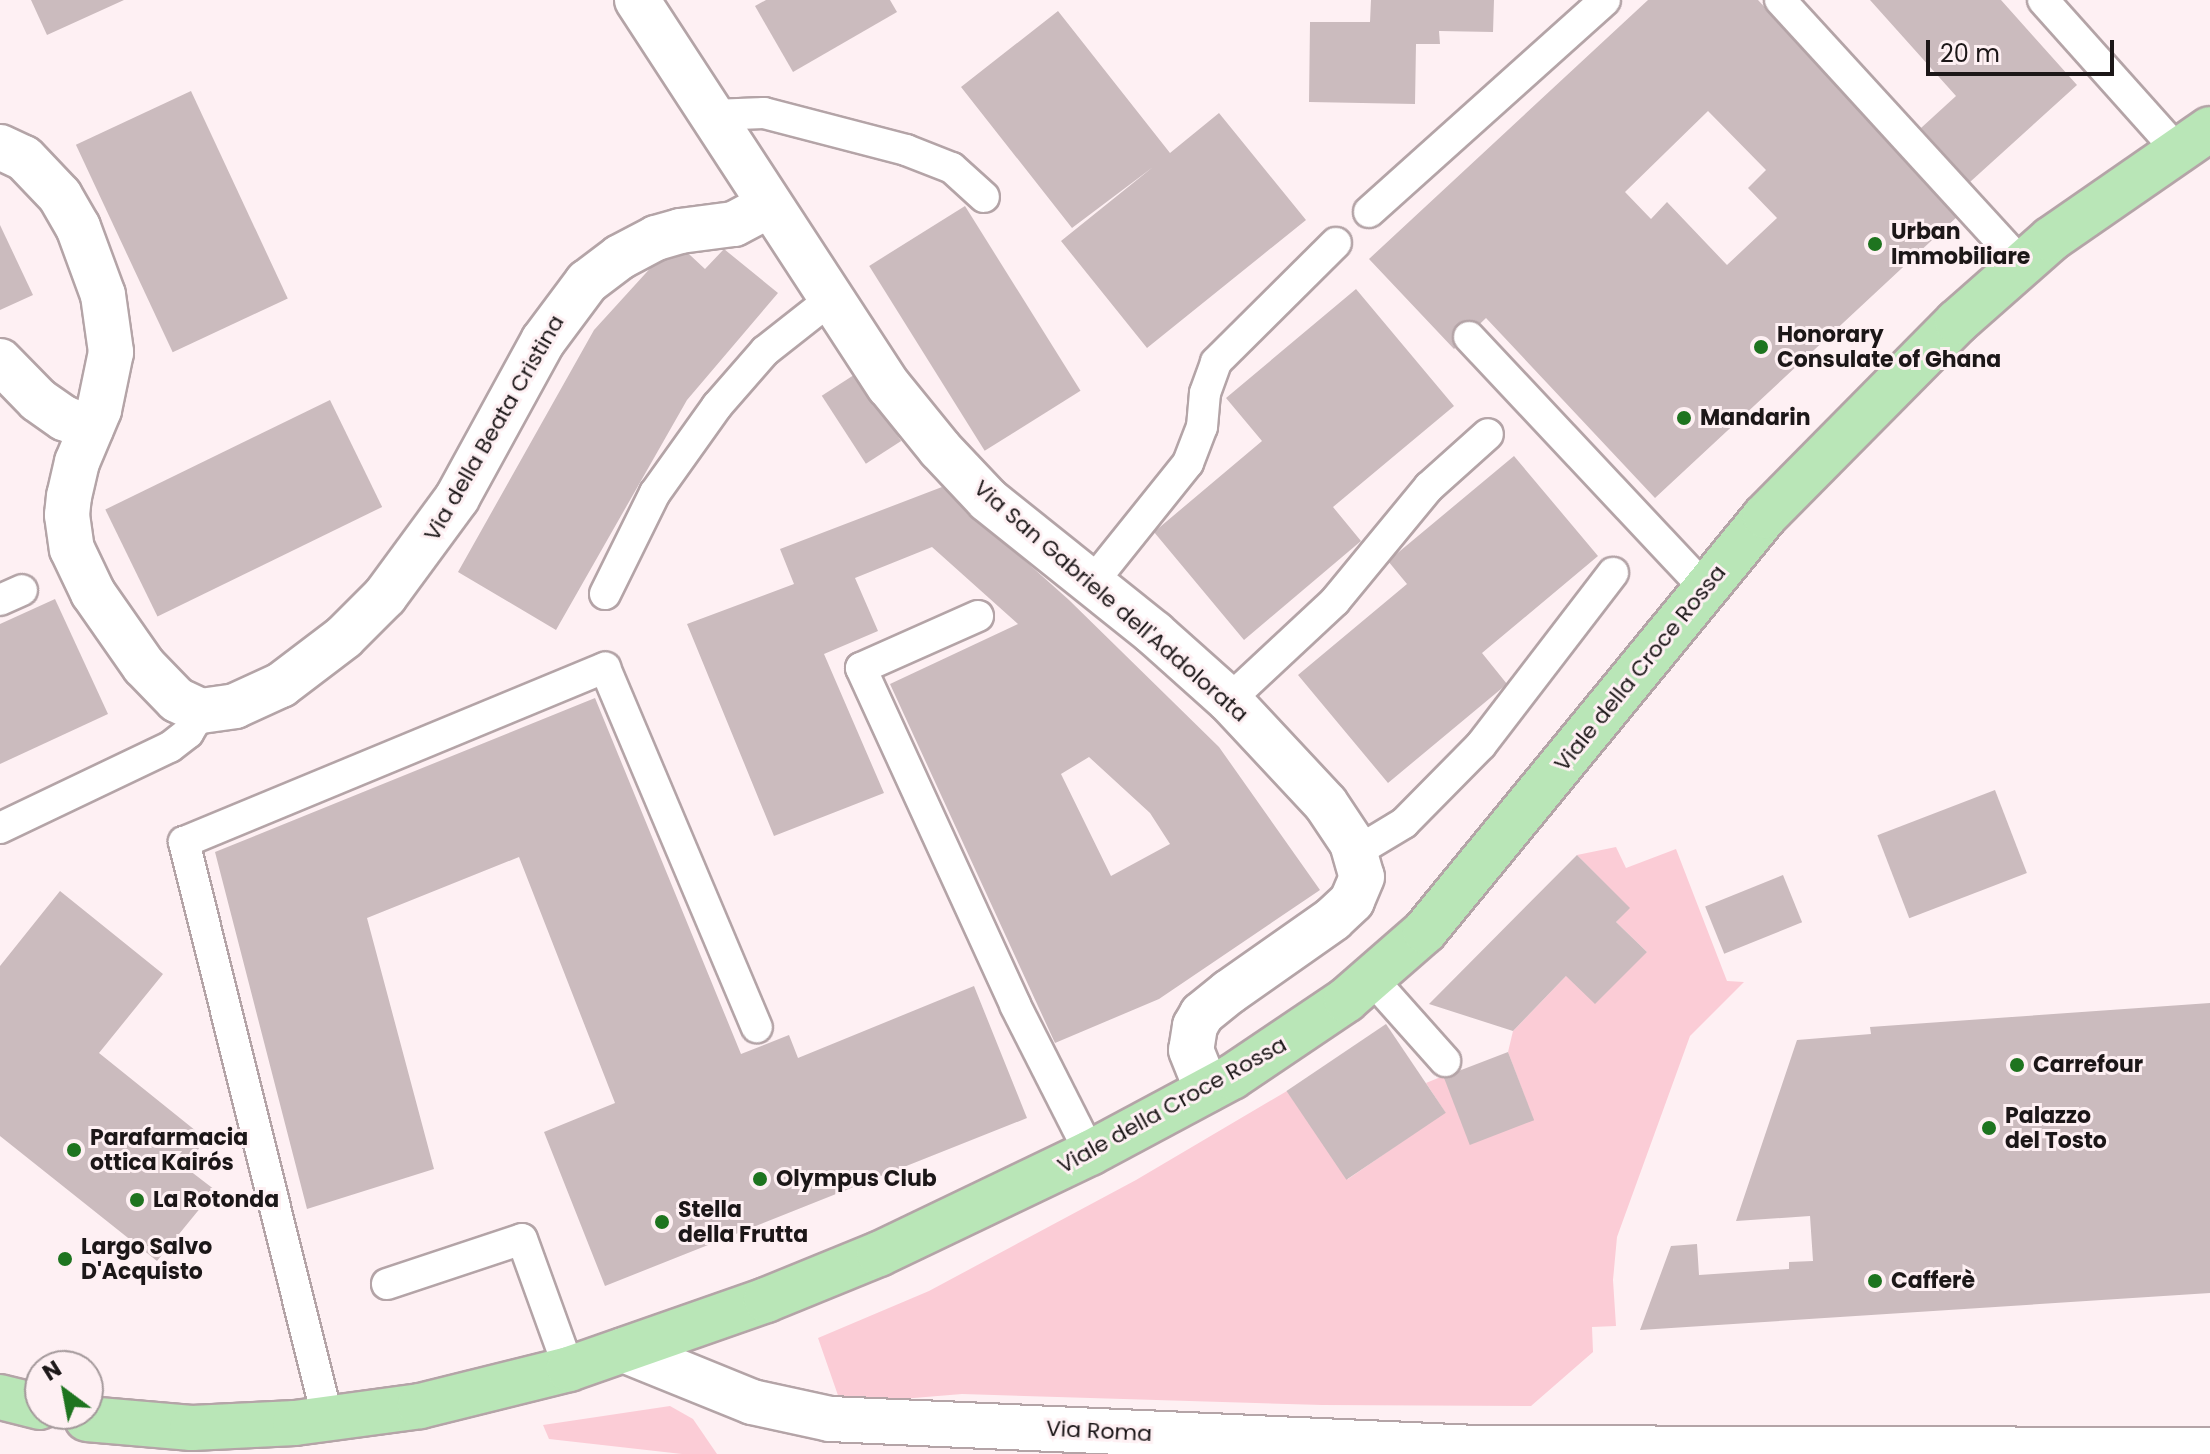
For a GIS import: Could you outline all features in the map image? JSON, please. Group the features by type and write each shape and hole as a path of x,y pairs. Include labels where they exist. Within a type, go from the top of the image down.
{"main road":[{"name":"Viale della Croce Rossa","path":"104,1420 192,1428 328,1420 431,1404 569,1369 864,1260 1090,1153 1207,1090 1299,1035 1372,979 1425,931 1704,587 1804,473 2021,263 2194,140"},
{"path":"0,1397 24,1403"},
{"path":"104,1423 244,1454"}],"street":[{"name":"Via San Gabriele dell'Addolorata","path":"637,0 889,386 940,449 988,500 1229,700 1326,804 1356,852"},
{"path":"0,147 24,158 60,196 78,227 103,295 111,352 99,410 69,496 67,515 72,549 93,593 144,666 177,700 201,711"},
{"name":"Via della Beata Cristina","path":"201,711 235,706 281,685 344,637 385,596 457,498 543,341 587,282 620,257 656,238 680,231 734,224 769,205"},
{"path":"0,361 38,400 64,418 91,429"},
{"path":"1207,1090 1191,1050 1192,1032 1198,1020 1229,992 1333,919 1352,901 1362,877 1356,852"},
{"name":"Via Roma","path":"624,1350 752,1402 830,1419 1475,1448 2210,1450"}],"lane":[{"path":"1369,212 1605,0"},
{"path":"1780,0 2021,263"},
{"path":"2043,0 2194,140"},
{"path":"713,115 764,113 891,146 952,168 984,197"},
{"path":"1091,584 1188,463 1202,427 1205,393 1216,362 1336,243"},
{"path":"605,594 655,493 717,406 765,351 831,299"},
{"path":"1469,337 1704,587"},
{"path":"1229,700 1335,601 1429,487 1488,434"},
{"path":"1356,852 1404,823 1481,745 1613,573"},
{"path":"978,616 861,668 1015,1005 1090,1153"},
{"path":"328,1420 184,842 605,668 757,1027"},
{"path":"0,828 170,747 188,733 201,711"},
{"path":"1372,979 1445,1061"},
{"path":"387,1284 522,1239 569,1369"}],"shaded area":[{"path":"1616,847 1626,868 1676,849 1727,981 1744,982 1690,1036 1617,1237 1613,1280 1616,1326 1592,1327 1593,1352 1531,1406 1322,1405 962,1394 841,1404 818,1338 929,1291 1136,1180 1287,1091 1348,1179 1445,1112 1426,1083 1443,1076 1533,1119 1508,1052 1513,1031 1566,976 1647,952 1616,922 1629,908 1577,855"},
{"path":"670,1406 693,1419 717,1454 682,1454 549,1439 543,1425"}],"building":[{"path":"31,0 124,0 47,35"},
{"path":"766,0 890,0 897,12 793,72 755,6"},
{"path":"1371,0 1494,0 1493,32 1439,31 1440,44 1416,44 1415,104 1309,102 1310,22 1370,22"},
{"path":"1648,0 1758,0 1959,215 1655,498 1486,318 1454,349 1369,259","holes":["1708,111 1766,170 1748,188 1777,218 1727,265 1667,202 1651,219 1625,192"]},
{"path":"1870,0 2001,0 2077,85 1970,182 1921,128 1956,96"},
{"path":"1058,11 1170,153 1219,113 1306,220 1147,348 1061,241 1153,167 1072,228 961,87"},
{"path":"191,91 288,299 173,352 76,145"},
{"path":"965,206 1081,391 985,451 869,266"},
{"path":"0,225 33,295 0,310"},
{"path":"675,241 705,269 724,249 778,293 687,400 556,630 458,572 594,330"},
{"path":"1356,289 1454,406 1333,507 1361,541 1244,640 1154,532 1262,441 1226,398"},
{"path":"857,373 901,441 866,464 822,396"},
{"path":"330,400 382,507 157,617 105,510"},
{"path":"1514,456 1598,556 1482,653 1507,684 1388,783 1298,675 1407,584 1388,561"},
{"path":"942,487 1069,600 1219,747 1320,890 1159,999 1055,1043 890,684 1018,624 932,547 855,578 878,631 824,654 884,793 774,836 687,624 794,584 780,549","holes":["1089,757 1150,813 1170,844 1111,876 1061,774"]},
{"path":"55,599 108,714 0,764 0,624"},
{"path":"595,698 741,1054 789,1035 798,1058 974,986 1027,1118 605,1286 544,1132 615,1103 519,857 367,918 434,1169 307,1209 215,852"},
{"path":"1995,790 2027,873 1909,918 1877,835"},
{"path":"1577,855 1630,908 1616,922 1647,952 1595,1004 1566,976 1513,1031 1429,1004"},
{"path":"1783,875 1802,922 1724,954 1705,906"},
{"path":"60,891 163,974 99,1053 206,1139 185,1167 215,1190 157,1261 0,1136 0,966"},
{"name":"Palazzo del Tosto","path":"2210,1003 2210,1293 1640,1330 1671,1246 1697,1244 1699,1275 1789,1269 1789,1262 1813,1261 1810,1216 1736,1221 1797,1040 1871,1034 1870,1027"},
{"path":"1386,1024 1446,1113 1346,1180 1287,1091"},
{"path":"1508,1052 1534,1120 1470,1145 1444,1077"}],"place":[{"name":"Urban Immobiliare","path":"1875,244"},
{"name":"Honorary Consulate of Ghana","path":"1761,347"},
{"name":"Mandarin","path":"1684,418"},
{"name":"Carrefour","path":"2017,1065"},
{"name":"Palazzo del Tosto","path":"1989,1128"},
{"name":"Parafarmacia ottica Kairós","path":"74,1150"},
{"name":"Olympus Club","path":"760,1179"},
{"name":"La Rotonda","path":"137,1200"},
{"name":"Stella della Frutta","path":"662,1222"},
{"name":"Largo Salvo D'Acquisto","path":"65,1259"},
{"name":"Cafferè","path":"1875,1281"}]}
